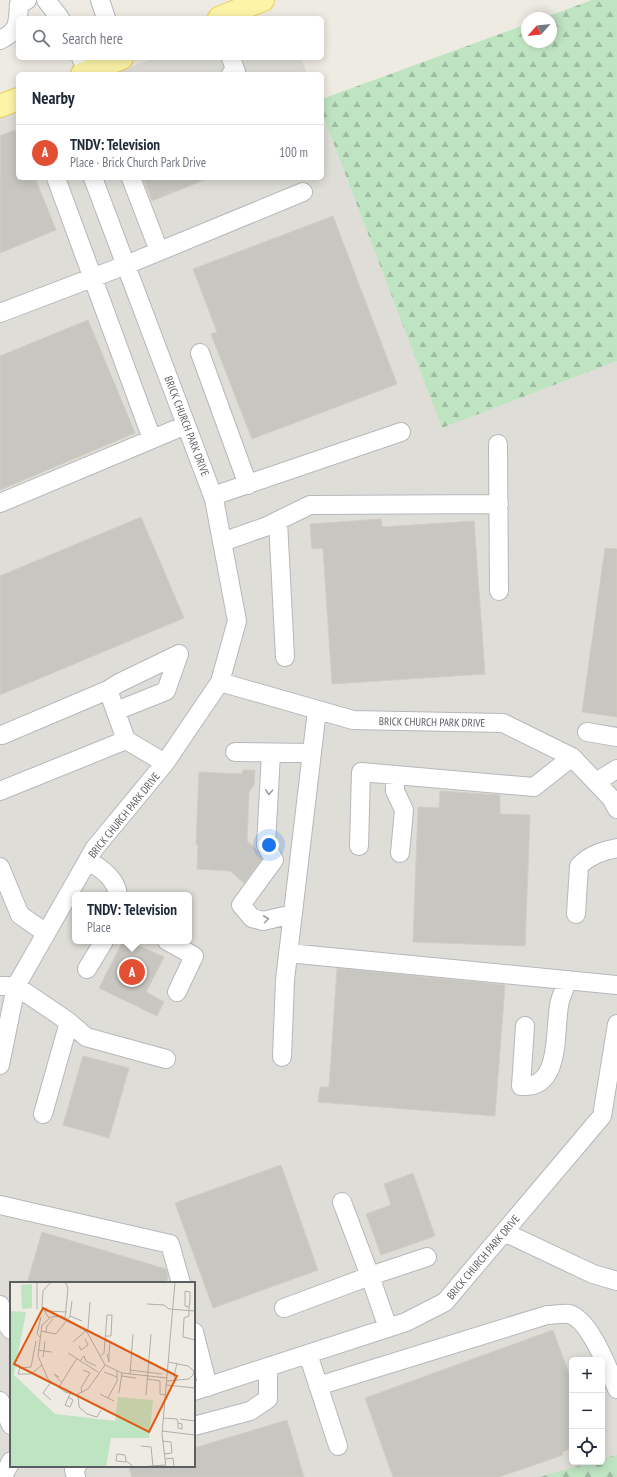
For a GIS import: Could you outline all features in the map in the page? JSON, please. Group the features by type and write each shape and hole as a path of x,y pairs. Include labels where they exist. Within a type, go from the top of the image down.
{"main road":[{"path":"224,16 263,0"},
{"path":"84,68 114,60"},
{"path":"0,106 16,100"}],"street":[{"path":"18,16 19,4 27,0"},
{"path":"46,0 58,16"},
{"path":"100,0 105,16"},
{"path":"0,40 11,34 16,25"},
{"path":"232,60 236,72"},
{"path":"57,180 152,439"},
{"name":"BRICK CHURCH PARK DRIVE","path":"0,1066 8,986 46,933 94,849 165,763 220,682 237,621 214,496 93,180"},
{"path":"132,180 159,251"},
{"path":"0,313 126,265 303,192"},
{"path":"200,353 248,485"},
{"path":"0,503 186,425"},
{"path":"214,496 401,432"},
{"path":"498,444 499,591"},
{"path":"222,542 265,527 310,506 498,504"},
{"path":"278,521 284,658"},
{"path":"2,735 108,690 119,683 179,654 166,691 116,711"},
{"name":"BRICK CHURCH PARK DRIVE","path":"220,682 353,720 503,724 572,757 611,798 617,809"},
{"path":"108,690 126,740 165,763"},
{"path":"282,1057 285,980 317,710"},
{"path":"587,732 617,738"},
{"path":"0,791 126,740"},
{"path":"236,752 312,753"},
{"path":"271,753 266,845 274,860 241,905 252,918 263,921 293,914"},
{"path":"359,846 361,772 534,787 572,757"},
{"path":"596,782 617,769"},
{"path":"395,775 395,791 404,810 400,854"},
{"path":"576,914 579,866 591,856 601,851 617,848"},
{"path":"88,860 114,881 118,892"},
{"path":"0,867 20,915 46,933"},
{"path":"87,970 102,944"},
{"path":"172,944 194,956 177,992"},
{"path":"288,953 617,985"},
{"path":"525,1026 521,1086 538,1082 546,1075 554,1061 560,1001 568,980"},
{"path":"8,986 69,1022 86,1037 166,1059"},
{"path":"43,1114 69,1022"},
{"name":"BRICK CHURCH PARK DRIVE","path":"201,1389 406,1322 445,1302 602,1116 613,1072 617,1024"},
{"path":"342,1202 388,1328"},
{"path":"0,1205 170,1244 181,1282"},
{"path":"504,1232 593,1274 617,1281"},
{"path":"284,1308 370,1276 427,1257"},
{"path":"0,1305 10,1329"},
{"path":"318,1386 547,1315 570,1314 582,1323 601,1351 617,1389"},
{"path":"195,1340 201,1389"},
{"path":"308,1354 338,1446"},
{"path":"195,1426 250,1411 268,1399 268,1367"},
{"path":"0,1401 10,1423"},
{"path":"3,1477 10,1463"},
{"path":"76,1467 74,1470 76,1477"}],"shaded area":[{"path":"149,60 302,60 306,72 118,72"},
{"path":"16,112 16,180 324,180 324,118 442,428 617,361 617,1457 605,1461 605,1357 569,1357 569,1465 593,1465 557,1477 0,1477 0,118"}],"green space":[{"path":"592,0 617,0 617,361 442,428 324,118 324,98 521,26 521,48 557,48 557,13"},
{"path":"617,1455 617,1477 540,1477 582,1465 605,1465 605,1458"}],"building":[{"path":"15,130 16,180 36,180 56,230 0,253 0,136"},
{"path":"144,180 204,180 152,201"},
{"path":"333,216 397,384 252,439 211,334 217,332 193,269"},
{"path":"88,320 135,433 0,490 0,356"},
{"path":"141,517 184,618 0,695 0,576"},
{"path":"381,519 382,527 474,521 485,674 332,684 323,548 312,549 310,524"},
{"path":"605,548 617,549 617,717 582,712"},
{"path":"243,770 255,770 254,785 249,792 247,841 257,850 262,859 244,883 230,871 197,869 198,846 196,844 199,772 242,774"},
{"path":"440,791 500,795 500,814 530,815 525,946 413,942 418,807 439,808"},
{"path":"121,944 135,944 164,957 146,992 164,1002 157,1016 99,988"},
{"path":"337,968 505,985 495,1116 318,1102 320,1087 329,1087"},
{"path":"83,1056 129,1068 109,1138 63,1125"},
{"path":"281,1165 318,1270 213,1308 175,1203"},
{"path":"413,1173 435,1236 381,1255 366,1214 391,1205 384,1184"},
{"path":"42,1232 166,1269 168,1276 166,1282 27,1282"},
{"path":"553,1330 569,1374 569,1449 562,1452 563,1455 499,1477 393,1477 365,1398"},
{"path":"287,1420 304,1477 132,1477 129,1468 132,1467 195,1467 195,1448"}],"place":[{"name":"TNDV: Television","path":"132,972"}]}
